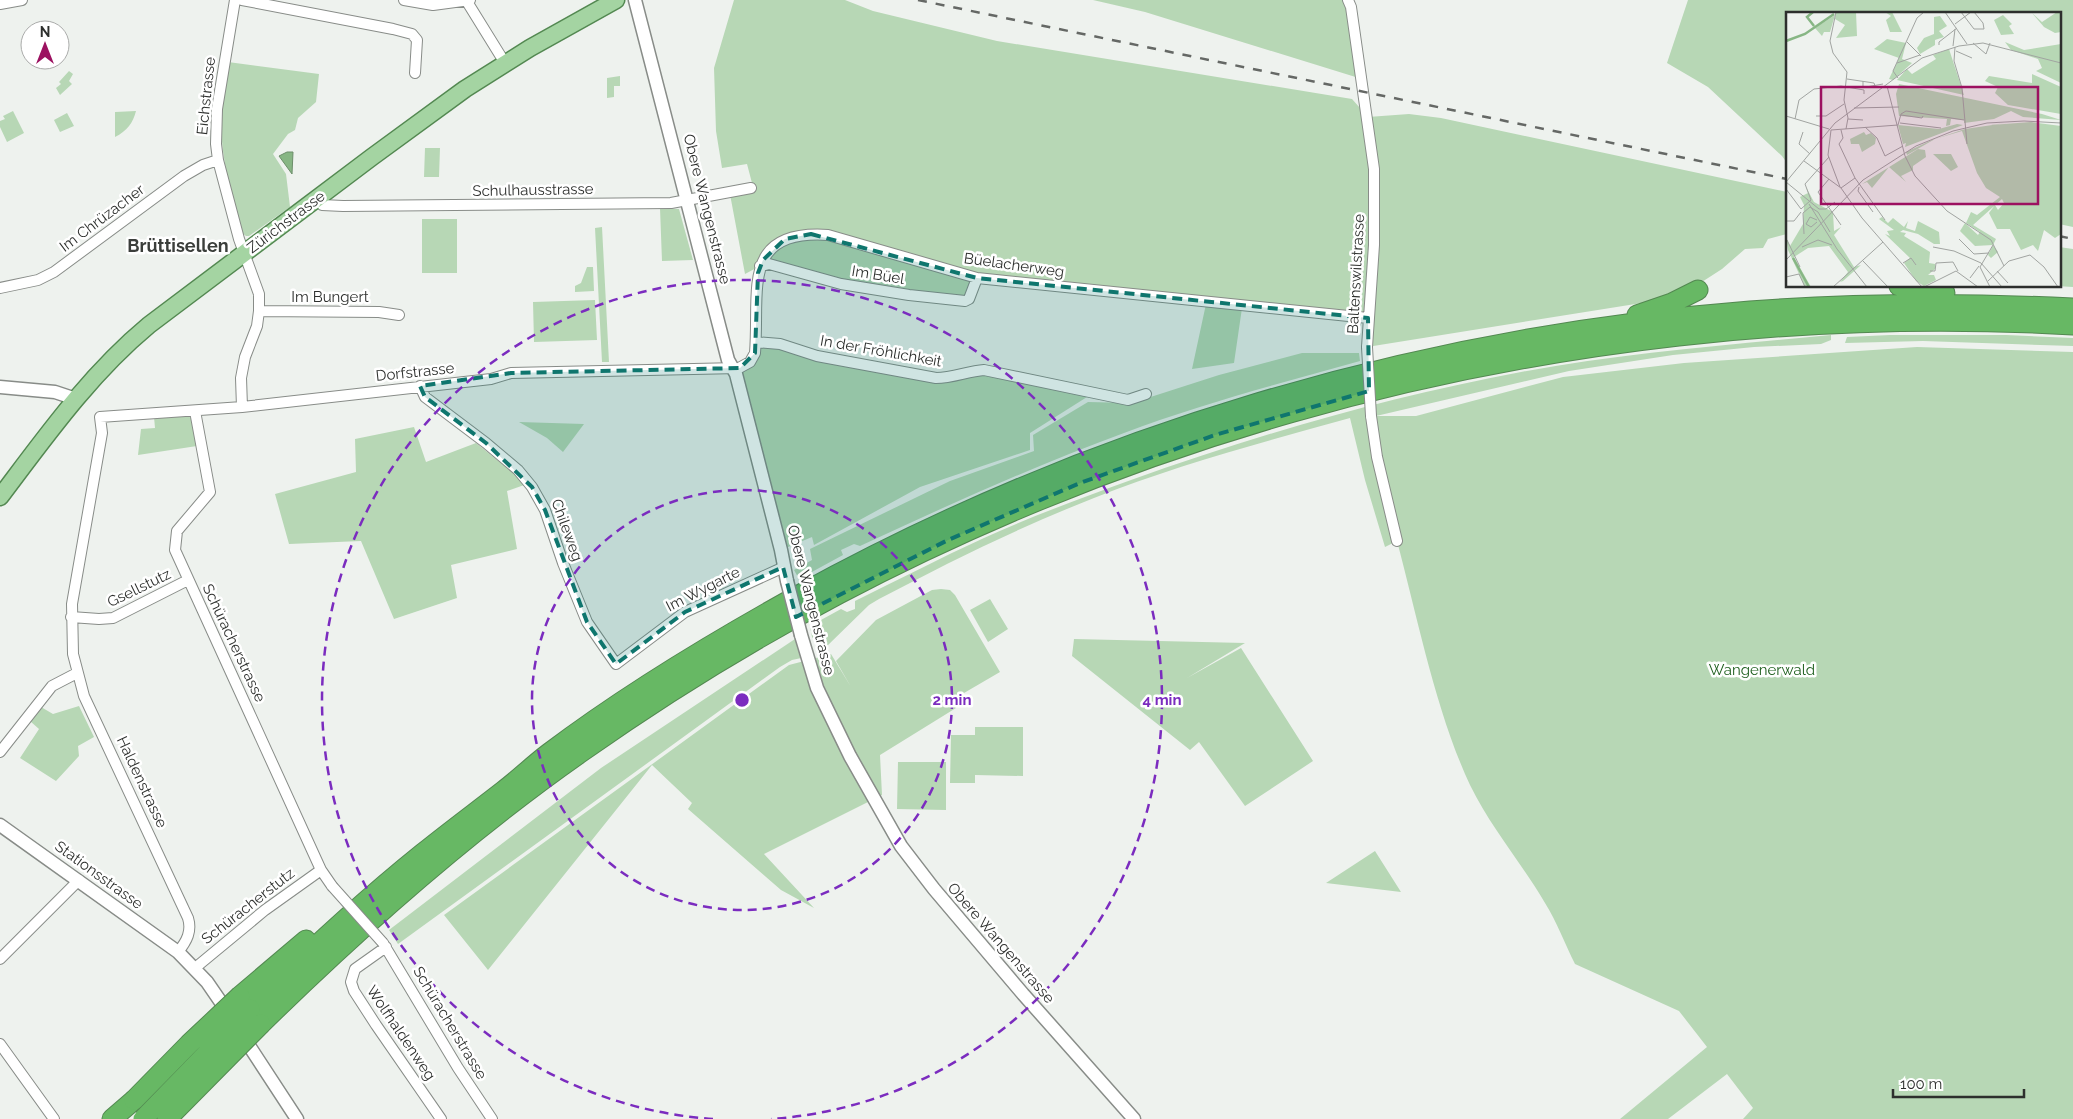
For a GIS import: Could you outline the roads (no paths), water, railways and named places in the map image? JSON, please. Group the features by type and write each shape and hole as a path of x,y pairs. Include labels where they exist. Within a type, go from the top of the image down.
{"highway":[{"path":"1908,288 1932,293 2025,296 2073,307"},
{"path":"1605,327 1672,303 1698,290"},
{"path":"143,1119 250,1010 419,845 503,782 666,673 778,607 914,536 1056,474 1119,449 1213,417 1340,380 1490,346 1605,327 1722,314 1844,306 1968,304 2073,307"},
{"path":"112,1119 134,1100 189,1044 250,1010 365,924 443,857 549,775 636,714 732,654 862,581 983,524 1080,483 1170,450 1307,408 1439,375 1563,352 1695,334 1809,325 1950,322 2073,326"},
{"path":"168,1119 250,1010 349,916 424,852 546,755"},
{"path":"121,1119 134,1100"}],"main road":[{"name":"Zürichstrasse","path":"0,497 76,399 141,332 372,156 465,89 505,63 616,0"}],"street":[{"path":"0,4 22,0"},
{"name":"Eichstrasse","path":"235,0 217,109 218,160 257,288 260,311"},
{"path":"242,0 412,34 417,40 415,73"},
{"path":"404,0 433,5 467,0 505,63"},
{"name":"Obere Wangenstrasse","path":"635,0 732,368 738,383 787,581 816,688 850,756 901,846 922,874 1017,986 1134,1119"},
{"name":"Baltenswilstrasse","path":"1350,4 1374,169 1374,245 1368,318 1371,416 1377,457 1397,541"},
{"name":"Im Chrüzacher","path":"0,288 46,277 184,176 202,165 218,160"},
{"name":"Schulhausstrasse","path":"318,199 322,205 343,206 613,204 688,201 751,188"},
{"name":"Büelacherweg","path":"760,266 775,246 784,239 811,234 828,235 977,278 1368,318"},
{"name":"Im Büel","path":"760,266 769,264 848,285 965,301 969,299 977,278"},
{"path":"732,368 741,367 750,362 755,352 758,273 760,266"},
{"path":"242,407 241,378 260,311"},
{"name":"Im Bungert","path":"260,311 379,312 400,315"},
{"name":"In der Fröhlichkeit","path":"756,342 780,344 817,356 936,378 945,378 972,370 984,370 1128,400 1146,394"},
{"name":"Dorfstrasse","path":"100,417 242,407 491,379 511,373 732,368"},
{"name":"Chileweg","path":"420,386 425,398 486,443 518,470 532,487 545,510 563,563 587,622 616,664"},
{"path":"0,387 54,392 76,399"},
{"name":"Schüracherstrasse","path":"196,411 210,492 182,524 176,535 175,550 322,870 332,886 385,945 458,1068 492,1119"},
{"name":"Haldenstrasse","path":"100,417 102,433 73,595 71,617 73,654 84,696 188,918 188,936 178,952"},
{"name":"Im Wygarte","path":"616,664 685,612 784,567"},
{"name":"Gsellstutz","path":"71,617 113,618 188,580"},
{"path":"0,752 52,686 77,673"},
{"name":"Stationsstrasse","path":"0,825 178,952"},
{"name":"Schüracherstutz","path":"195,968 265,910 322,870"},
{"path":"0,959 79,880"},
{"name":"Wolfhaldenweg","path":"385,945 355,969 351,982 362,1005 441,1119"},
{"path":"178,952 195,968 218,997 297,1119"},
{"path":"0,1044 54,1119"}],"railway":[{"path":"918,0 1786,179"},
{"path":"2060,236 2073,239"}],"district":[{"name":"Brüttisellen","path":"178,246"}],"park label":[{"name":"Wangenerwald","path":"1762,670"}]}
